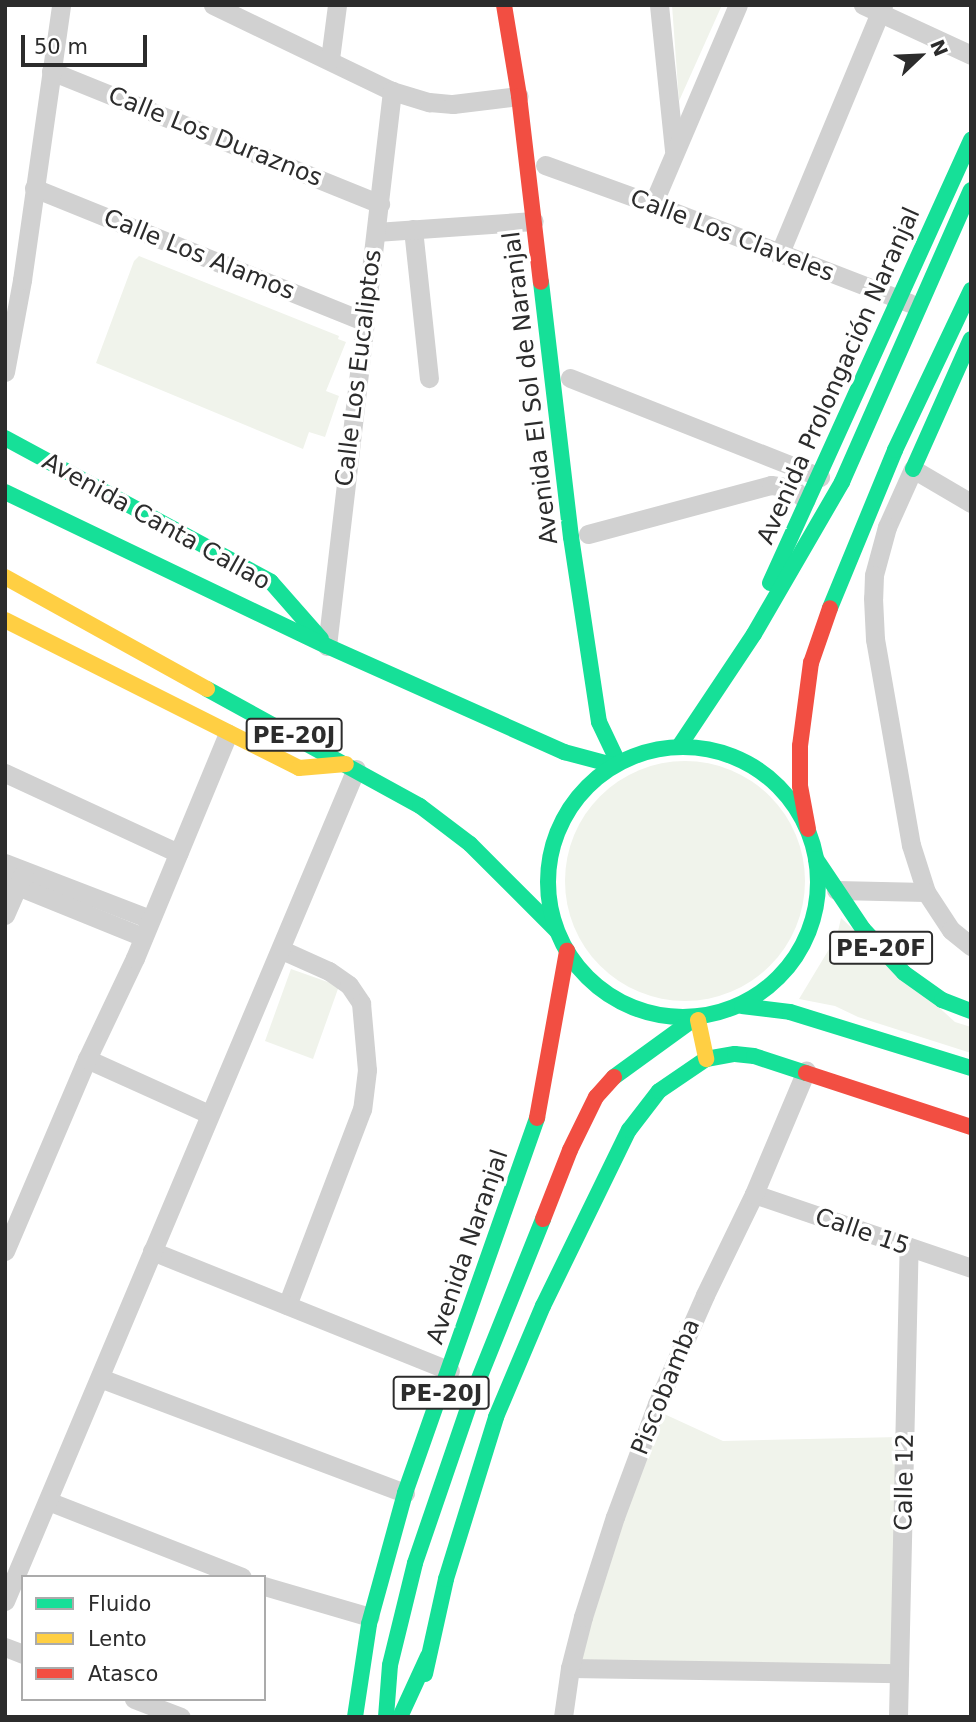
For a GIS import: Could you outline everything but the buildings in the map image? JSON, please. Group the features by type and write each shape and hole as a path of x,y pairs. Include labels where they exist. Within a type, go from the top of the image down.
{"main road":[{"name":"Avenida El Sol de Naranjal","path":"504,5 519,96 571,537 599,722 615,763"},
{"name":"Avenida El Sol de Naranjal","path":"528,46 565,338"},
{"name":"Avenida Prolongación Naranjal","path":"754,634 769,585 806,500 820,477 971,139"},
{"name":"Avenida Prolongación Naranjal","path":"680,745 754,634 842,482 971,190"},
{"path":"808,829 800,786 800,746 811,663 833,598 895,450 971,290"},
{"path":"912,469 971,339"},
{"name":"Avenida Canta Callao","path":"5,438 271,582 327,646"},
{"name":"Avenida Canta Callao","path":"5,492 327,646 564,752 615,763"},
{"name":"PE-20J","path":"5,577 420,806 457,833 510,881 556,930"},
{"path":"5,620 299,768 351,767"},
{"name":"PE-20F","path":"817,859 817,894 809,928 799,949 771,986 742,1006 695,1021 662,1018 634,1008 608,994 586,974 567,951 556,930 548,893 550,855 562,819 584,788 633,749 680,745 720,751 757,768 787,795 808,829 817,859 836,890 863,929 904,973 942,1000 971,1011"},
{"name":"Avenida Naranjal","path":"355,1717 370,1617 405,1493 542,1104 567,951"},
{"name":"PE-20F","path":"742,1006 816,1019 971,1068"},
{"path":"695,1021 706,1059"},
{"name":"PE-20J","path":"386,1717 390,1665 415,1563 474,1391 570,1150 596,1097 620,1072 695,1021"},
{"path":"418,1717 428,1656 446,1579 496,1418 543,1306 629,1130 659,1091 706,1059 734,1054 754,1056 971,1127"},
{"path":"400,1717 428,1656"}],"street":[{"path":"5,372 14,276 34,188 61,5"},
{"path":"212,5 392,91 429,102 453,104 519,96"},
{"path":"330,60 337,5"},
{"path":"659,5 674,155"},
{"path":"653,204 738,5"},
{"path":"779,255 875,8 971,55"},
{"name":"Calle Los Duraznos","path":"51,71 380,204"},
{"name":"Calle Los Eucaliptos","path":"327,646 392,91"},
{"name":"Calle Los Claveles","path":"545,165 920,307"},
{"name":"Calle Los Alamos","path":"34,188 365,323"},
{"path":"376,232 534,220"},
{"path":"413,229 429,378"},
{"path":"570,378 820,477"},
{"path":"971,503 912,469 887,527 874,575 873,598 875,639 908,833 926,892 951,930 971,946"},
{"path":"588,534 771,485 792,488 806,500"},
{"path":"5,1251 87,1059 147,928 228,734"},
{"path":"5,1601 209,1114 282,950 351,767"},
{"path":"5,773 178,853"},
{"path":"5,863 16,879 147,928"},
{"path":"5,915 16,879"},
{"path":"836,890 926,892"},
{"path":"282,950 329,971 349,985 361,1003 368,1070 358,1120 287,1306"},
{"path":"87,1059 209,1114"},
{"name":"Piscobamba","path":"563,1717 569,1668 615,1517 657,1404 705,1295 754,1194 806,1071"},
{"name":"Calle 15","path":"754,1194 971,1268"},
{"name":"Calle 12","path":"898,1717 909,1247"},
{"path":"152,1251 450,1371"},
{"path":"100,1378 405,1493"},
{"path":"48,1501 237,1575"},
{"path":"266,1587 370,1617"},
{"path":"569,1668 899,1673"},
{"path":"139,1701 181,1717"}],"shaded area":[{"path":"672,5 722,5 679,101"},
{"path":"139,256 339,336 338,339 346,342 326,391 339,396 325,437 309,432 303,449 96,363 134,261"},
{"path":"673,761 697,761 742,775 770,796 785,814 796,835 803,858 803,904 796,927 785,948 770,966 742,987 720,996 697,1001 673,1001 628,987 609,974 592,957 579,938 570,916 565,893 565,869 579,824 592,805 609,788 628,775 650,766"},
{"path":"841,918 955,1022 971,1027 971,1053 858,1017 835,1006 799,999 837,936"},
{"path":"291,969 339,986 313,1059 265,1041"},
{"path":"662,1413 723,1441 899,1437 892,1665 580,1662 621,1522"}],"traffic: fast":[{"path":"770,583 971,139"},
{"path":"680,745 754,634 842,482 971,190"},
{"path":"541,282 571,537 599,722 618,762"},
{"path":"830,608 895,450 971,290"},
{"path":"913,469 971,339"},
{"path":"5,438 271,582 321,639"},
{"path":"5,492 327,646 564,752 613,765"},
{"path":"207,689 420,806 470,844 556,930"},
{"path":"696,747 735,757 779,786 808,830 816,856 818,882 816,908 808,934 779,978 735,1007 696,1017 670,1017 631,1007 619,1001 597,987 578,968 558,934 550,908 548,869 558,830 564,818 578,796 597,777 631,757 657,749 696,747"},
{"path":"816,859 863,929 904,973 942,1000 971,1011"},
{"path":"742,1006 790,1012 971,1068"},
{"path":"614,1077 691,1021"},
{"path":"425,1674 446,1579 496,1417 543,1306 629,1130 659,1091 706,1059 735,1054 754,1056 806,1073"},
{"path":"355,1717 369,1624 405,1493 537,1118"},
{"path":"386,1717 390,1665 415,1563 474,1391 543,1219"},
{"path":"400,1717 428,1656"}],"traffic: slow":[{"path":"5,577 207,689"},
{"path":"5,620 299,768 346,764"},
{"path":"698,1020 706,1059"}],"traffic: jam":[{"path":"504,5 519,96 541,282"},
{"path":"808,829 800,786 800,746 811,663 830,608"},
{"path":"537,1118 567,951"},
{"path":"806,1073 971,1127"},
{"path":"543,1219 570,1150 596,1097 614,1077"}]}
